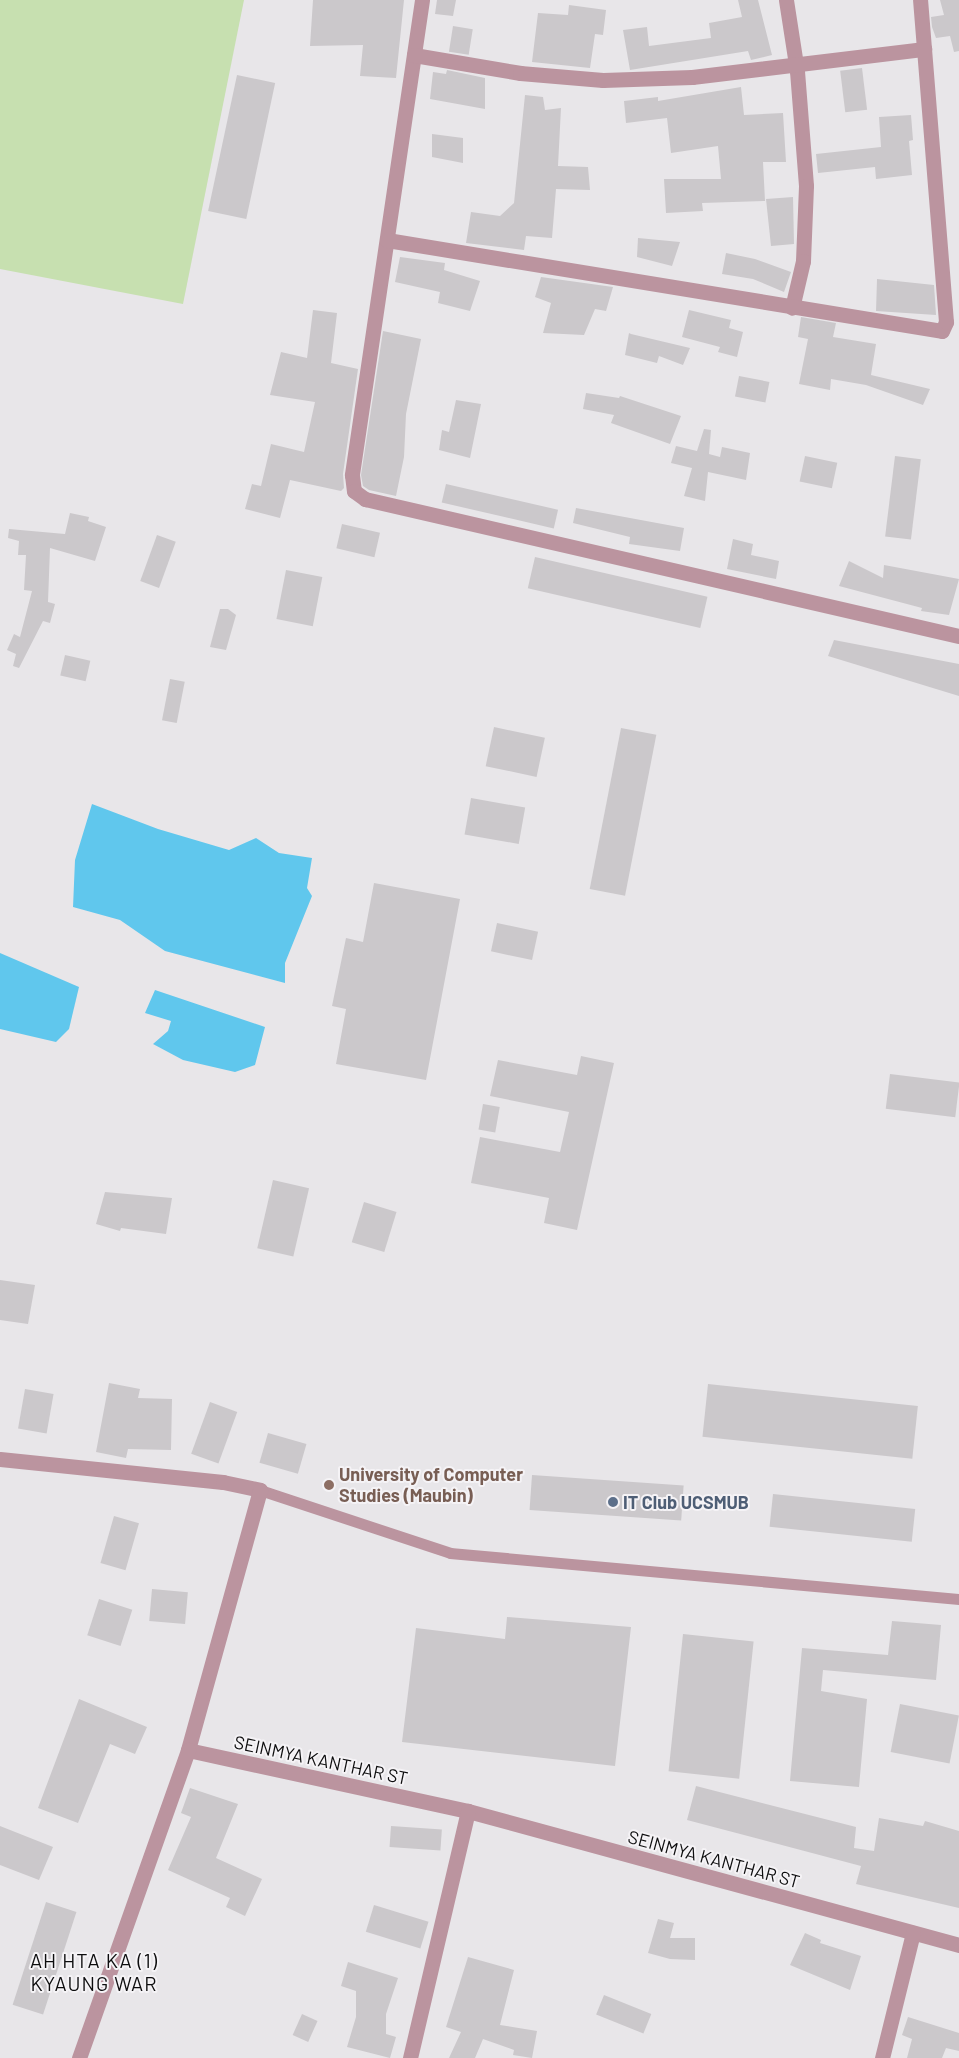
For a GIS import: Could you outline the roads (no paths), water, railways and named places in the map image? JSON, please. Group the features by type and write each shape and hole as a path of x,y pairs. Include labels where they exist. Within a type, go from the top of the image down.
{"street":[{"path":"422,0 352,475 354,492 358,496 959,636"},
{"path":"786,0 796,65 806,186 803,261 792,308"},
{"path":"387,240 937,332 944,328 920,0"},
{"path":"414,55 520,73 603,80 692,77 924,49"},
{"path":"0,1459 223,1482 260,1490 188,1750 79,2058"},
{"name":"SEINMYA KANTHAR ST","path":"188,1750 468,1811 959,1945"},
{"path":"410,2058 468,1811"},
{"path":"882,2058 913,1933"}],"lane":[{"path":"260,1490 450,1554 959,1599"}],"water":[{"path":"92,804 158,829 229,850 256,838 279,853 312,858 307,888 312,896 285,963 285,983 165,951 120,920 73,907 75,860"},
{"path":"0,953 79,987 69,1029 56,1042 0,1029"},
{"path":"155,990 265,1027 255,1065 235,1072 183,1060 153,1044 168,1031 171,1021 145,1013"}],"place":[{"name":"University of Computer Studies (Maubin)","path":"329,1485"},
{"name":"IT Club UCSMUB","path":"613,1502"}],"district":[{"name":"AH HTA KA (1) KYAUNG WAR","path":"94,1972"}]}
